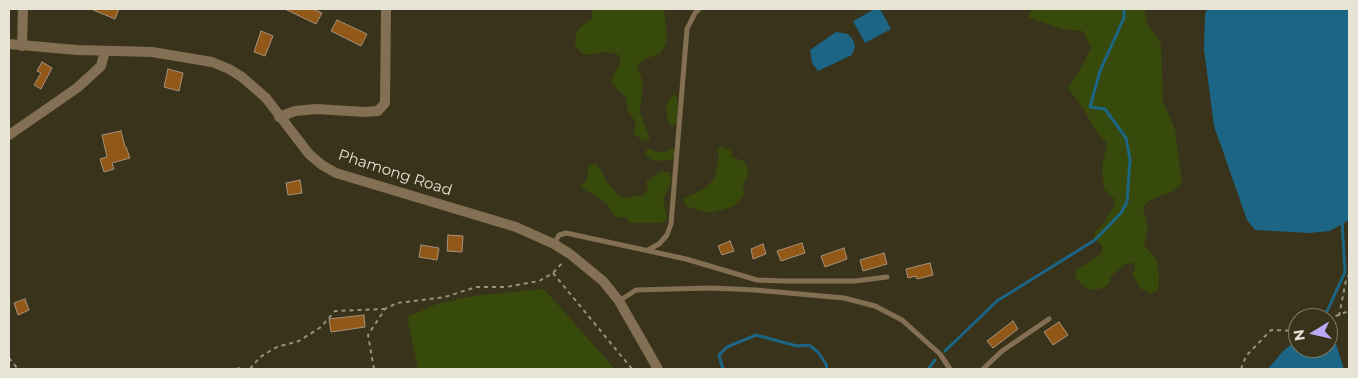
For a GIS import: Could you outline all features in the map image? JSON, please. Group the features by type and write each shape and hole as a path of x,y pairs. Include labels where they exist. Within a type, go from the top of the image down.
{"street":[{"path":"22,46 23,9"},
{"path":"280,117 295,112 316,109 378,111 386,102 386,9"},
{"name":"Phamong Road","path":"9,44 106,51 152,52 212,62 229,69 242,77 266,98 309,154 322,165 336,173 516,227 554,244 570,254 603,281 620,301 658,369"},
{"path":"9,135 77,88 101,66 106,51"}],"lane":[{"path":"648,250 659,244 667,235 671,224 687,29 694,13 699,9"},
{"path":"554,244 559,235 566,233 648,250 756,280 784,282 855,281 887,277"},
{"path":"620,301 636,290 711,288 844,298 875,306 902,320 940,354 950,369"},
{"path":"983,369 1002,351 1049,319"}],"path":[{"path":"250,369 260,357 277,347 299,341 321,327 335,311 385,309 397,303 445,298 476,287 506,287 539,281 553,274 570,254"},
{"path":"553,274 632,369"},
{"path":"1339,316 1346,280 1349,275"},
{"path":"374,369 368,335 385,309"},
{"path":"1339,316 1349,311"},
{"path":"1241,369 1246,356 1271,330 1288,331"},
{"path":"9,358 18,369"},
{"path":"236,369 243,369"}],"green space":[{"path":"592,9 664,9 667,38 665,46 660,54 648,58 637,65 643,83 640,112 650,139 645,141 633,134 636,123 627,109 626,97 611,83 612,77 620,64 620,56 605,52 584,55 575,46 576,34 592,18"},
{"path":"1032,9 1144,9 1147,23 1161,44 1163,102 1175,129 1182,183 1172,192 1146,203 1143,209 1148,228 1144,245 1156,259 1159,272 1158,291 1150,294 1140,288 1132,273 1135,269 1135,263 1125,264 1111,276 1109,284 1100,289 1092,290 1083,286 1075,277 1076,270 1099,256 1103,248 1093,238 1114,206 1115,200 1104,189 1102,168 1107,144 1094,128 1085,111 1068,88 1091,48 1083,31 1062,29 1028,17"},
{"path":"675,93 678,103 677,122 672,127 668,121 666,109 669,100"},
{"path":"722,146 732,151 731,156 745,162 748,171 747,178 743,184 744,195 734,206 714,212 707,213 686,206 683,199 704,189 714,179 719,157 717,150"},
{"path":"648,148 656,152 665,152 672,148 676,151 676,157 659,161 650,159 645,153"},
{"path":"596,164 607,183 618,195 627,198 644,195 648,190 646,182 660,172 670,172 671,182 663,199 667,218 662,223 630,223 626,217 615,217 607,204 580,186 585,183 588,176 589,165"},
{"path":"544,289 615,369 418,369 407,317 437,304 473,296"}],"water":[{"path":"875,9 880,9 891,29 865,43 853,21"},
{"path":"1207,9 1349,9 1349,220 1330,231 1309,233 1255,230 1247,220 1214,126 1204,49 1205,15"},
{"path":"836,32 848,34 853,40 855,46 852,55 818,71 812,63 810,50"},
{"path":"1288,347 1288,358 1338,358 1338,350 1344,369 1268,369"}],"building":[{"path":"91,9 119,9 115,19"},
{"path":"285,9 313,9 322,13 316,24"},
{"path":"337,20 367,34 361,46 331,31"},
{"path":"261,31 273,36 265,56 254,52"},
{"path":"42,62 52,68 41,89 34,85 41,73 37,71"},
{"path":"168,69 183,73 179,91 164,87"},
{"path":"121,131 130,158 112,163 114,169 104,172 100,159 107,157 102,135"},
{"path":"300,180 302,193 288,195 286,183"},
{"path":"448,235 463,236 462,252 447,251"},
{"path":"730,241 734,251 722,255 718,246"},
{"path":"802,243 805,253 781,261 777,251"},
{"path":"763,244 766,254 753,259 751,249"},
{"path":"421,245 439,248 437,260 419,257"},
{"path":"844,248 847,259 825,267 821,256"},
{"path":"884,253 887,264 863,271 860,260"},
{"path":"930,263 933,275 917,279 916,276 908,278 906,269"},
{"path":"25,299 29,310 18,315 14,303"},
{"path":"364,315 365,327 331,332 329,319"},
{"path":"1013,321 1018,329 993,348 987,341"},
{"path":"1059,322 1068,335 1053,345 1044,332"}],"waterway":[{"path":"945,351 997,301 1095,240 1121,213 1127,202 1130,160 1126,138 1105,109 1090,107 1100,71 1124,18 1124,9"},
{"path":"1329,308 1345,272 1342,220"},
{"path":"723,369 719,355 727,347 756,335 797,346 809,345 818,352 827,369"},
{"path":"928,369 935,360"}]}
